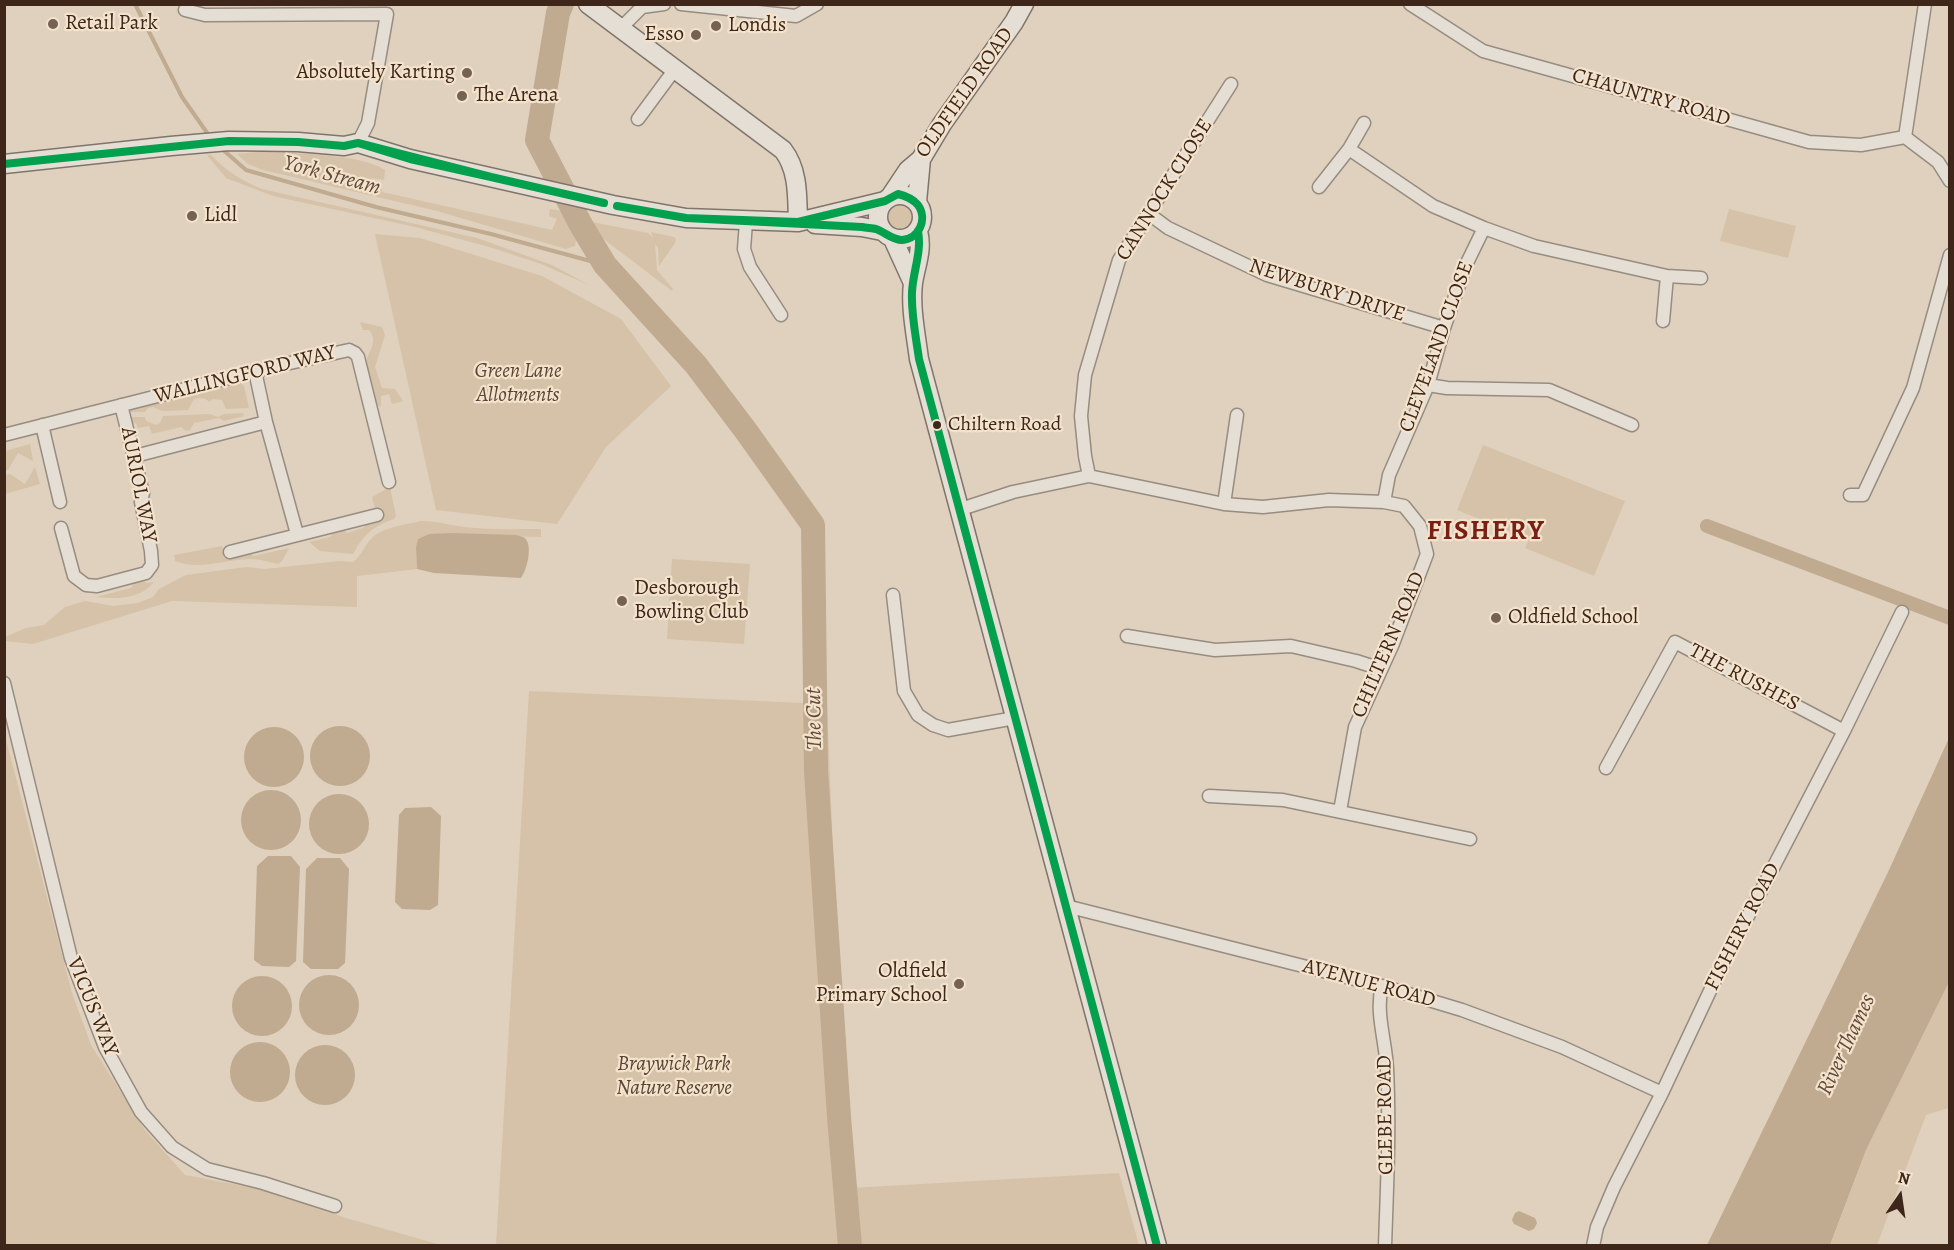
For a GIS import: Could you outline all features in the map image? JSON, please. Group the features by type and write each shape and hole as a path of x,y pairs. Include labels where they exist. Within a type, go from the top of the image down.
{"main road":[{"path":"588,4 783,150 791,160 794,171 798,222"},
{"name":"OLDFIELD ROAD","path":"887,199 908,170 921,159 942,123 1014,22 1024,4"},
{"path":"4,164 65,156 222,142 298,142 344,146 358,143 410,159 613,205 686,218 862,226 905,240 918,231"},
{"path":"921,159 917,202 923,216 918,231 921,243 913,283 919,359 1157,1245"},
{"path":"798,222 887,199 898,194 917,202"},
{"path":"887,199 879,210 878,218 913,283"}],"street":[{"path":"621,28 642,7 664,4"},
{"path":"681,4 796,16 817,4"},
{"name":"CHAUNTRY ROAD","path":"1410,4 1484,51 1809,142 1861,145 1905,137"},
{"path":"1925,4 1905,137 1938,162 1950,181"},
{"path":"185,10 205,15 387,14 368,123 358,143"},
{"path":"638,119 675,69"},
{"name":"CANNOCK CLOSE","path":"1089,476 1081,416 1085,375 1119,260 1231,84"},
{"path":"1319,187 1349,149 1364,123"},
{"path":"1349,149 1433,206 1484,228 1534,246 1668,276 1701,278"},
{"name":"NEWBURY DRIVE","path":"1149,214 1168,228 1267,275 1444,328"},
{"path":"746,222 744,249 750,267 781,315"},
{"name":"CLEVELAND CLOSE","path":"1384,502 1389,475 1428,385 1444,328 1466,265 1484,228"},
{"path":"1850,495 1863,495 1913,388 1950,255"},
{"path":"1663,321 1668,276"},
{"name":"WALLINGFORD WAY","path":"4,435 345,350 355,353 360,363 389,482"},
{"path":"255,371 266,422 297,534"},
{"path":"1428,385 1447,388 1549,390 1632,425"},
{"name":"AURIOL WAY","path":"61,528 74,576 86,585 97,586 142,575 152,565 141,502 143,493 121,405"},
{"path":"1224,504 1236,415"},
{"path":"135,456 266,422"},
{"path":"42,425 60,502"},
{"name":"CHILTERN ROAD","path":"958,510 1013,492 1089,476 1224,504 1263,507 1329,500 1384,502 1404,506 1420,526 1427,554 1392,646 1355,727 1340,811"},
{"path":"230,552 377,514"},
{"path":"893,595 904,691 918,715 933,725 948,730 1016,718"},
{"name":"FISHERY ROAD","path":"1593,1245 1614,1187 1662,1093 1717,976 1844,731 1902,612"},
{"path":"1127,636 1215,650 1290,645 1381,669"},
{"name":"THE RUSHES","path":"1606,768 1675,642 1844,731"},
{"name":"VICUS WAY","path":"4,683 71,958 105,1047 141,1112 172,1147 207,1169 263,1183 335,1206"},
{"path":"1209,796 1283,800 1470,839"},
{"name":"AVENUE ROAD","path":"1066,906 1382,986 1462,1010 1562,1047 1662,1093"},
{"name":"GLEBE ROAD","path":"1382,986 1380,1009 1387,1066 1389,1143 1385,1245"}],"green space":[{"path":"268,151 361,161 385,170 384,180 371,178 370,187 382,189 382,192 552,230 557,219 549,216 550,209 563,211 577,234 575,246 566,249 437,211 263,170 248,164 237,154"},
{"path":"207,155 211,155 235,175 262,189 477,238 552,265 589,285 541,264 493,248 415,227 273,196 226,178"},
{"path":"899,203 909,207 913,217 909,227 899,231 889,227 885,217 889,207"},
{"path":"1729,209 1796,226 1788,258 1720,241"},
{"path":"587,221 648,233 653,238 651,232 674,237 675,243 659,266 658,248 655,244 657,270 673,289 672,291 589,228"},
{"name":"Green Lane Allotments","path":"375,234 420,238 542,276 621,319 671,386 606,447 557,524 436,510"},
{"path":"360,322 382,327 385,335 375,367 382,388 395,389 403,401 392,404 389,394 381,396 381,407 375,404 366,371 373,339 369,330 363,330"},
{"path":"239,382 244,386 249,408 226,409 222,400 213,399 209,402 201,398 194,399 188,410 162,411 153,407 148,408 145,412 131,412 131,410"},
{"path":"243,413 244,416 224,421 219,418 194,423 190,430 186,431 181,427 152,434 149,426 138,428 136,423 128,425 129,417 145,417 146,421 156,425 160,423 163,416 210,414 218,417 224,414"},
{"path":"30,444 33,461 18,453 8,470 5,470 5,451"},
{"path":"1483,445 1625,501 1594,576 1525,548 1529,539 1457,510"},
{"path":"35,467 40,484 5,494 5,475 10,474 25,484"},
{"path":"390,487 396,516 369,532 353,554 320,551 309,542 330,537 335,530 343,529 347,533 363,528 377,517 372,497"},
{"path":"421,521 474,528 541,529 541,537 429,534 418,539 417,569 357,576 357,607 172,601 33,644 5,641 5,637 26,628 44,625 65,607 85,601 113,606 138,603 153,597 159,589 186,575 246,567 265,569 339,561 353,562 371,539 379,533"},
{"path":"222,546 226,558 248,552 254,556 289,548 278,564 250,559 203,565 175,561 174,555"},
{"name":"Desborough Bowling Club","path":"672,559 750,564 744,644 667,639"},
{"path":"141,580 147,583 154,582 142,592 128,597 96,597 131,588 135,581"},
{"name":"Braywick Park Nature Reserve","path":"529,691 827,704 849,1245 496,1245"},
{"path":"4,732 72,993 91,1045 145,1130 185,1175 271,1191 346,1218 441,1245 5,1245"},
{"path":"1949,982 1949,1108 1926,1115 1877,1245 1830,1246 1866,1150"},
{"path":"1119,1173 1139,1245 855,1245 850,1188"}],"water":[{"path":"429,534 515,535 525,538 529,546 528,558 521,578 434,573 417,569 418,539"},
{"path":"334,726 346,726 357,731 365,739 370,756 368,768 357,781 346,786 334,786 323,781 315,773 310,762 310,750 315,739 323,731"},
{"path":"268,727 280,727 296,735 302,745 304,757 302,769 296,779 280,787 268,787 252,779 244,763 244,751 252,735"},
{"name":"River Thames","path":"1949,738 1949,982 1866,1150 1830,1245 1707,1245 1889,870"},
{"path":"265,790 277,790 288,795 296,803 301,820 299,832 288,845 277,850 265,850 254,845 246,837 241,826 241,814 246,803 254,795"},
{"path":"333,794 345,794 356,799 364,807 369,824 367,836 356,849 345,854 333,854 322,849 314,841 309,830 309,818 314,807 322,799"},
{"path":"431,807 441,816 438,905 430,910 402,909 395,902 399,815 405,808"},
{"path":"268,856 291,856 300,867 296,961 289,967 262,966 254,960 257,866"},
{"path":"317,858 340,858 349,869 345,963 338,969 311,969 303,962 306,869"},
{"path":"323,975 335,975 351,983 357,993 359,1005 357,1017 351,1027 335,1035 323,1035 307,1027 299,1011 299,999 307,983"},
{"path":"256,976 268,976 279,981 287,989 292,1006 290,1018 279,1031 268,1036 256,1036 245,1031 237,1023 232,1012 232,1000 237,989 245,981"},
{"path":"254,1042 266,1042 282,1050 288,1060 290,1072 288,1084 282,1094 266,1102 254,1102 238,1094 230,1078 230,1066 238,1050"},
{"path":"319,1045 331,1045 342,1050 350,1058 355,1075 353,1087 342,1100 331,1105 319,1105 308,1100 300,1092 295,1081 295,1069 300,1058 308,1050"},
{"path":"1519,1211 1535,1218 1537,1223 1534,1229 1529,1231 1514,1224 1512,1220 1515,1213"}],"waterway":[{"name":"York Stream","path":"135,4 182,97 210,137"},
{"name":"The Cut","path":"562,4 558,13 537,140 581,225 605,265 696,365 813,525 816,771 850,1246"},
{"name":"York Stream","path":"221,148 246,170 376,207 491,234 605,265"},
{"path":"1707,526 1950,618"}],"transit line":[{"path":"4,164 229,141 298,142 344,146 358,143"},
{"path":"358,143 491,177 410,159 358,143"},
{"path":"491,177 604,203"},
{"path":"491,177 604,203"},
{"path":"898,194 916,203 922,216 917,232 908,239 902,240 895,239 876,229 862,227 686,218 798,222 885,201 898,194"},
{"path":"617,206 686,218"},
{"path":"617,206 686,218"},
{"path":"918,231 919,246 912,301 919,359 1157,1246"}],"place":[{"name":"Retail Park","path":"53,24"},
{"name":"Londis","path":"716,26"},
{"name":"Esso","path":"696,35"},
{"name":"Absolutely Karting","path":"467,73"},
{"name":"The Arena","path":"462,96"},
{"name":"Lidl","path":"192,216"},
{"name":"Chiltern Road","path":"937,425"},
{"name":"Desborough Bowling Club","path":"622,601"},
{"name":"Oldfield School","path":"1496,618"},
{"name":"Oldfield Primary School","path":"959,984"}],"district":[{"name":"FISHERY","path":"1486,532"}]}
